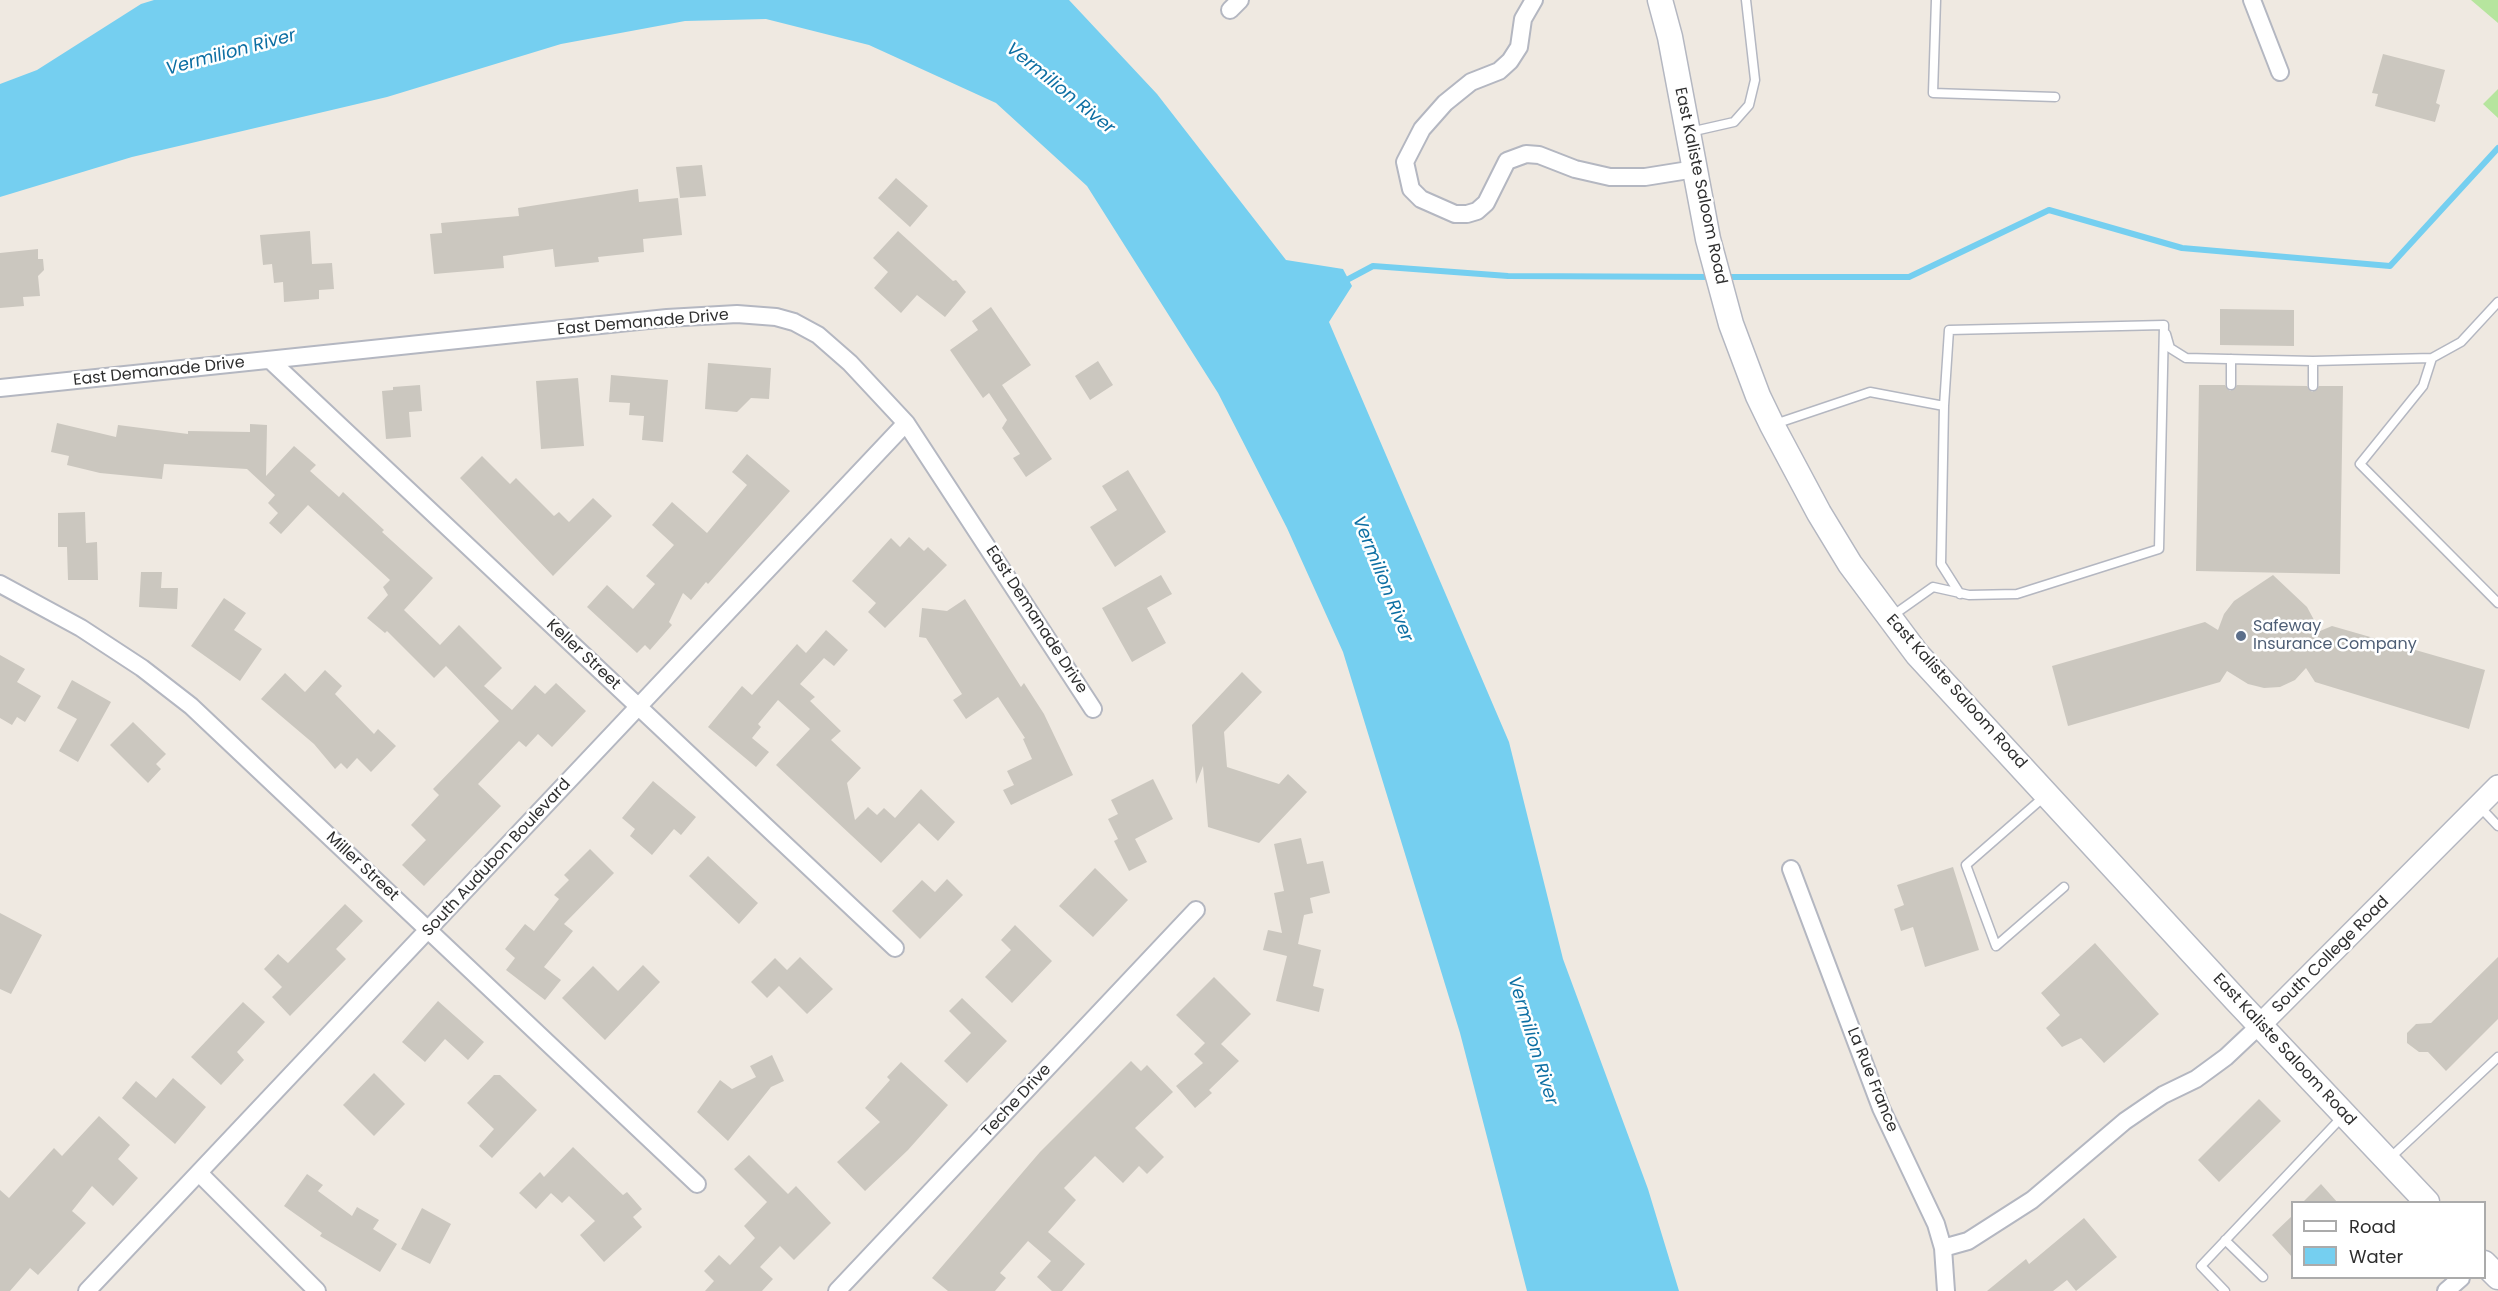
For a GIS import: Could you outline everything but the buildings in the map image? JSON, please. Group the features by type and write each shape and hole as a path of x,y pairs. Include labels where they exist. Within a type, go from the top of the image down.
{"main road":[{"name":"East Kaliste Saloom Road","path":"1660,0 1670,37 1708,239 1731,324 1772,425 1819,513 1888,618 1917,654 2425,1201"}],"street":[{"path":"1534,0 1523,19 1519,47 1510,61 1499,71 1471,82 1445,103 1422,129 1405,162 1405,174 1411,189 1421,199 1455,214 1467,214 1486,203 1507,161 1526,154 1539,155 1575,169 1610,177 1645,177 1695,169"},
{"path":"2252,0 2280,72"},
{"name":"East Demanade Drive","path":"0,388 667,318 737,314 776,317 794,322 818,335 867,379 906,423 1093,709"},
{"name":"Keller Street","path":"271,361 896,948"},
{"name":"South Audubon Boulevard","path":"87,1291 906,423"},
{"name":"Miller Street","path":"0,584 81,628 176,693 697,1184"},
{"name":"South College Road","path":"1943,1248 1968,1241 2032,1200 2125,1121 2163,1095 2196,1079 2226,1057 2498,786"},
{"name":"La Rue France","path":"1791,869 1881,1108 1918,1183 1943,1248 1946,1291"},
{"name":"Teche Drive","path":"837,1291 1196,910"},
{"path":"199,1173 317,1291"},
{"path":"2446,1291 2460,1279"}],"lane":[{"path":"1688,133 1734,122 1749,105 1755,80 1746,0"},
{"path":"1936,0 1934,93 2055,97"},
{"path":"2164,325 2170,348 2186,358 2313,361 2432,358 2461,342 2498,302"},
{"path":"1960,594 1941,564 1944,406 1949,330 2164,325"},
{"path":"1888,618 1933,587 1960,594 2017,594 2159,549 2164,325"},
{"path":"2432,358 2423,386 2360,464 2498,603"},
{"path":"2231,359 2231,385"},
{"path":"2313,361 2313,386"},
{"path":"1772,425 1870,392 1944,406"},
{"path":"2048,794 1966,865 1996,946 2064,887"},
{"path":"2479,806 2498,826"},
{"path":"2387,1160 2498,1058"},
{"path":"2225,1291 2200,1266 2344,1114"},
{"path":"2225,1240 2263,1277"}],"green space":[{"path":"2471,0 2498,0 2498,23"},
{"path":"2498,89 2498,118 2483,104"}],"water":[{"name":"Vermilion River","path":"154,0 1069,0 1157,94 1286,260 1343,269 1352,286 1329,322 1509,742 1563,959 1648,1189 1679,1291 1527,1291 1460,1033 1343,652 1287,528 1218,393 1087,186 996,103 869,45 766,19 685,21 561,44 387,97 132,157 0,197 0,84 37,70 141,4"}],"waterway":[{"path":"1723,277 1909,277 2049,210 2182,248 2390,266 2498,148"},
{"path":"1343,282 1373,266 1508,276 1713,277"}],"place":[{"name":"Safeway Insurance Company","path":"2241,636"}]}
